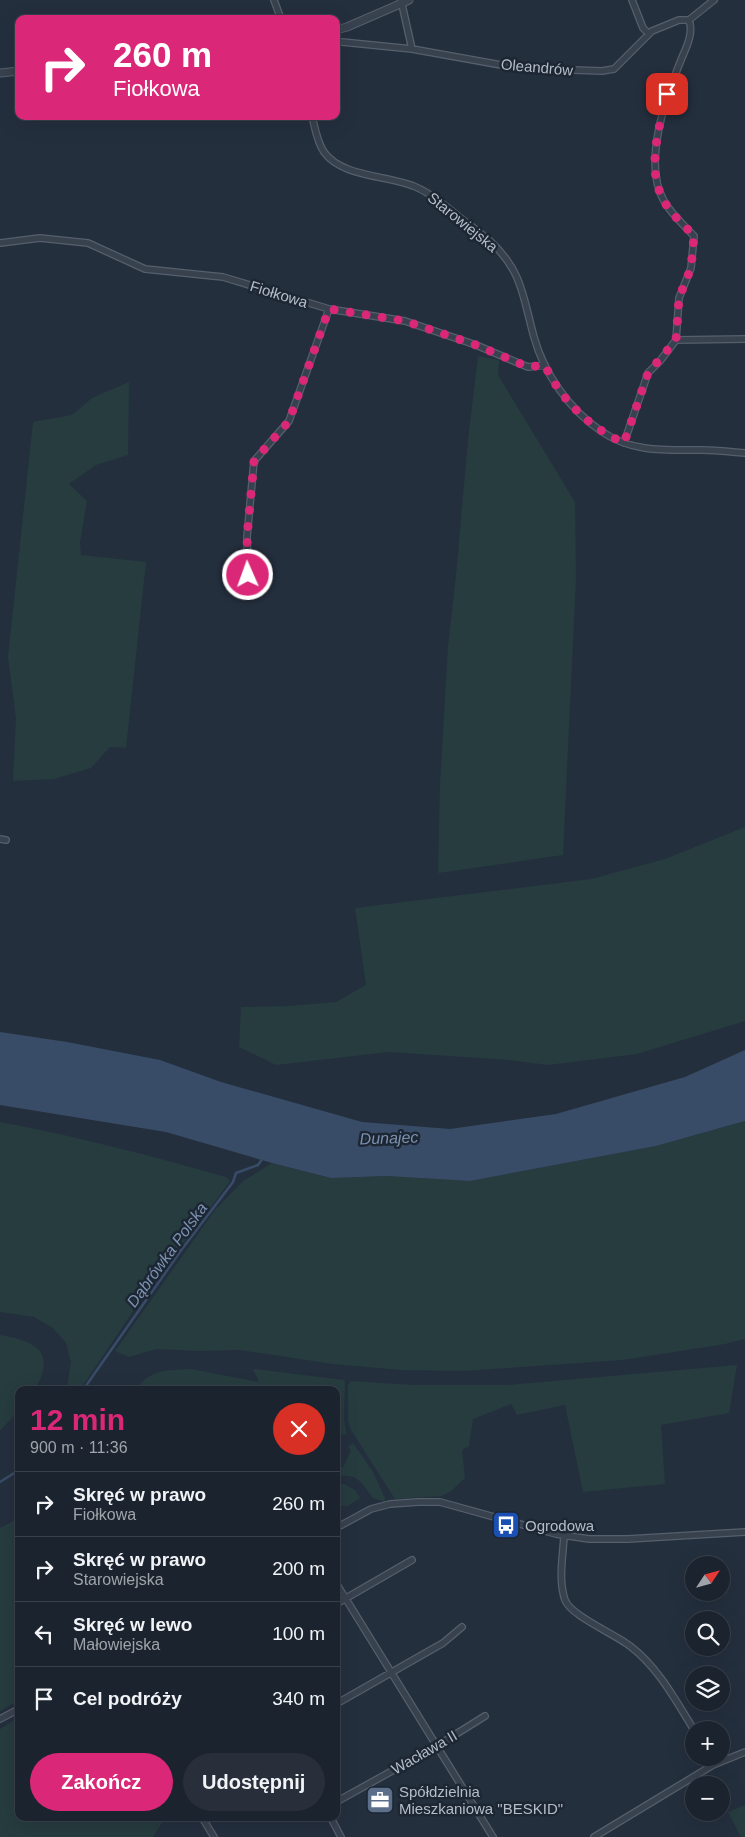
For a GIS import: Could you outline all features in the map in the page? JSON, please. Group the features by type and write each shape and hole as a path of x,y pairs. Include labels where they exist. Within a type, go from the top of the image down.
{"street":[{"path":"274,0 280,15"},
{"path":"632,0 643,28 649,34"},
{"path":"624,443 648,373 676,340 679,298 691,268 694,236 664,203 658,188 655,162 659,127 667,94 688,44 692,26 689,20 714,0"},
{"path":"340,29 404,1 412,49"},
{"name":"Oleandrów","path":"342,42 412,49 518,68 602,71 614,69 652,31 679,20 689,20"},
{"path":"0,73 15,71"},
{"name":"Starowiejska","path":"313,120 323,150 333,161 347,168 418,187 431,195 495,246 508,261 522,287 534,338 550,375 564,396 600,430 624,443 646,449 745,453"},
{"name":"Fiołkowa","path":"0,243 40,238 88,242 145,269 223,277 329,309 405,321 476,345 528,367 545,365"},
{"path":"248,575 247,537 254,461 289,421 329,309"},
{"path":"676,340 745,339"},
{"path":"340,1526 371,1509 390,1504 440,1502 564,1536 606,1540 745,1532"},
{"path":"564,1536 562,1577 565,1601 573,1611 630,1646 654,1670 688,1721"},
{"path":"340,1602 412,1560"},
{"path":"340,1589 493,1837"},
{"path":"340,1702 443,1643 462,1627"},
{"path":"0,1720 15,1711"},
{"name":"Wacława II","path":"340,1800 437,1746 485,1716"},
{"path":"730,1758 745,1752"},
{"path":"594,1837 711,1766"},
{"path":"204,1821 214,1837"},
{"path":"333,1821 341,1837"}],"green space":[{"path":"478,356 499,360 498,375 575,502 576,578 563,855 438,873 440,785 448,646"},
{"path":"129,382 128,455 96,465 69,484 87,501 80,542 81,555 146,562 126,748 110,747 91,768 54,779 13,781 16,719 8,657 33,422 72,415 92,398"},
{"path":"745,827 745,1021 637,1054 548,1065 509,1060 389,1052 276,1065 239,1047 241,1007 289,1006 336,1002 366,985 355,908 591,879 665,859"},
{"path":"745,1121 745,1339 725,1344 623,1360 463,1371 401,1370 333,1364 240,1350 156,1349 129,1357 115,1351 215,1210 243,1181 272,1163 331,1178 387,1176 470,1181 656,1146"},
{"path":"0,1122 142,1154 226,1177 230,1181 197,1226 164,1265 83,1386 67,1386 71,1362 66,1343 53,1328 34,1317 0,1312"},
{"path":"0,1335 12,1337 32,1345 39,1350 43,1357 44,1366 37,1386 15,1386 15,1414 0,1431"},
{"path":"737,1365 729,1413 661,1425 665,1484 583,1492 565,1405 517,1415 511,1404 473,1419 469,1446 462,1450 465,1478 450,1492 441,1496 395,1499 351,1430 348,1421 348,1385 351,1381 413,1385 507,1385"},
{"path":"191,1369 259,1382 253,1369 345,1380 344,1419 347,1435 340,1434 340,1386 138,1386 154,1374"},
{"path":"353,1443 373,1472 385,1502 373,1498 362,1483 354,1477 340,1475 340,1468 343,1467 351,1450 348,1447"},
{"path":"344,1484 355,1490 360,1498 346,1507 344,1505 340,1508 340,1485"},
{"path":"15,1520 15,1702 0,1711 0,1528"},
{"path":"15,1720 15,1821 163,1821 153,1837 0,1837 0,1729"},
{"path":"745,1805 745,1837 741,1837 730,1816 730,1811"}],"water":[{"name":"Dunajec","path":"0,1032 67,1042 160,1060 221,1082 362,1122 450,1129 556,1114 685,1077 745,1050 745,1121 656,1146 470,1181 387,1176 331,1178 166,1132 0,1105"}],"waterway":[{"name":"Dąbrówka Polska","path":"86,1386 182,1249 233,1182 236,1173 258,1165 263,1158"},
{"name":"Dąbrówka Polska","path":"0,1482 15,1473"}],"place":[{"name":"Ogrodowa","path":"506,1525"},
{"name":"Spółdzielnia Mieszkaniowa \"BESKID\"","path":"380,1800"}],"route":[{"path":"248,575 247,537 254,461 289,421 329,309 405,321 476,345 528,367 545,365 564,396 589,422 610,437 624,443 648,373 676,340 679,298 691,268 694,236 664,203 658,188 655,162 659,127 667,94"}]}
